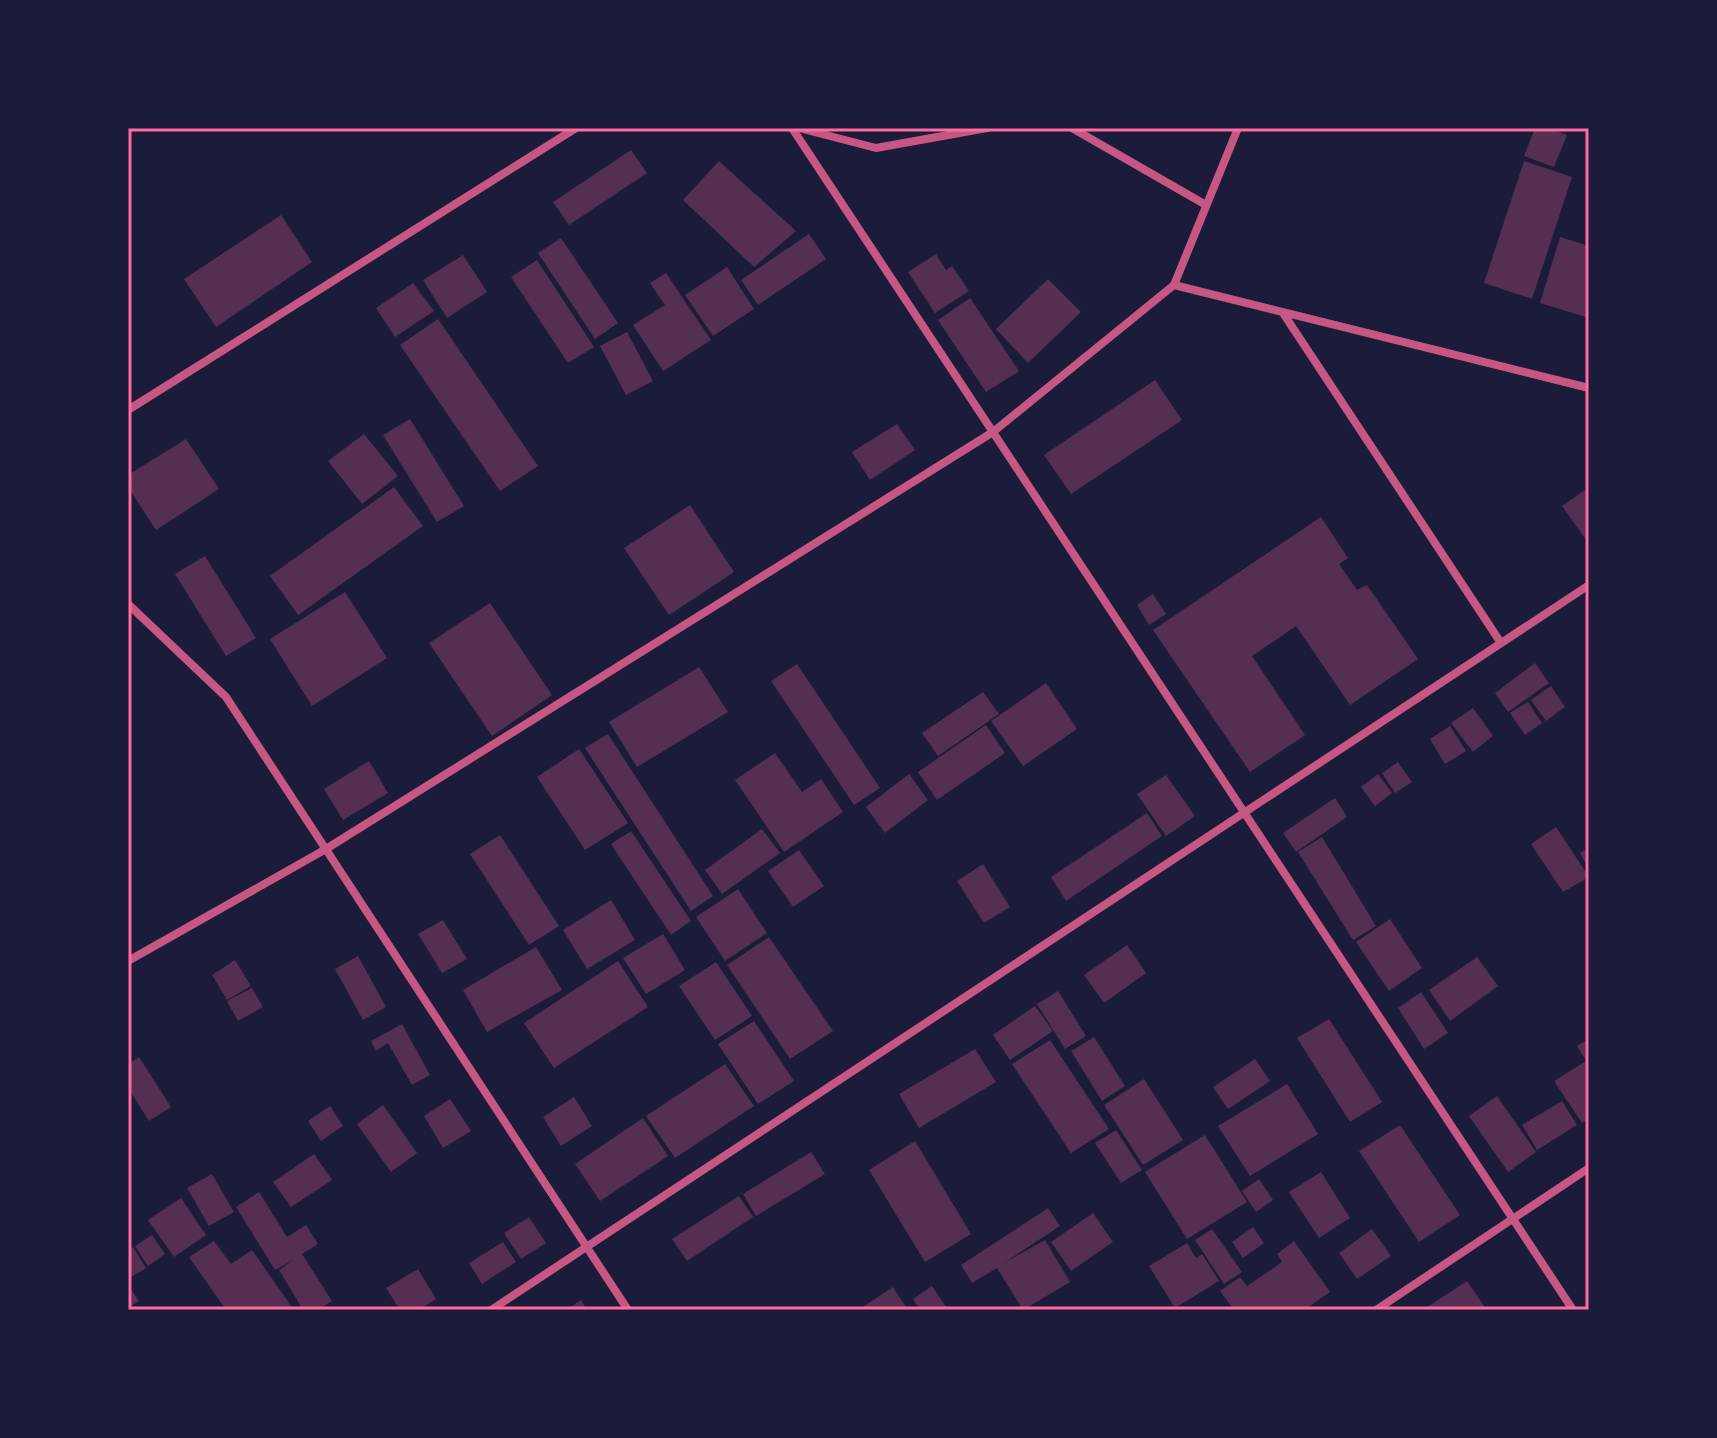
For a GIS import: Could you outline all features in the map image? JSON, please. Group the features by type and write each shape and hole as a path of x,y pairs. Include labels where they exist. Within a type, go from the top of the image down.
{"street":[{"path":"128,410 576,128"},
{"path":"792,128 1573,1310"},
{"path":"799,128 876,148 987,128"},
{"path":"1072,128 1206,205"},
{"path":"128,961 326,849 993,432 1174,285 1238,128"},
{"path":"1174,285 1589,388"},
{"path":"1282,312 1501,643"},
{"path":"491,1310 1589,585"},
{"path":"128,604 226,697 628,1310"},
{"path":"1376,1310 1589,1168"}],"building":[{"path":"1535,128 1550,128 1567,135 1554,167 1524,156"},
{"path":"631,150 647,173 569,225 553,202"},
{"path":"719,161 796,231 754,267 683,200"},
{"path":"1524,161 1572,177 1532,299 1484,283"},
{"path":"281,215 312,262 216,327 184,279"},
{"path":"809,234 826,259 758,305 741,280"},
{"path":"1560,237 1589,246 1589,318 1540,303"},
{"path":"561,238 618,323 595,339 538,253"},
{"path":"936,254 946,270 952,266 969,291 935,313 908,272"},
{"path":"463,255 487,292 447,318 423,280"},
{"path":"537,260 594,347 568,363 511,277"},
{"path":"727,267 754,309 713,336 685,295"},
{"path":"666,273 711,340 663,371 633,325 665,305 650,283"},
{"path":"1048,279 1081,312 1028,363 996,329"},
{"path":"413,283 434,311 395,337 376,308"},
{"path":"970,298 1019,371 986,392 938,320"},
{"path":"438,319 538,466 500,491 400,345"},
{"path":"627,332 653,381 626,395 600,346"},
{"path":"1155,380 1182,420 1071,494 1044,455"},
{"path":"410,419 464,506 437,522 383,435"},
{"path":"897,424 915,450 870,480 852,452"},
{"path":"364,434 398,476 362,504 328,461"},
{"path":"186,439 219,489 156,530 128,487 128,475"},
{"path":"394,487 423,526 298,615 270,576"},
{"path":"1589,490 1589,544 1562,506"},
{"path":"690,505 734,572 669,615 624,548"},
{"path":"1321,517 1348,558 1339,564 1357,590 1367,585 1418,659 1350,705 1296,626 1252,656 1305,735 1250,772 1153,630"},
{"path":"205,556 256,638 226,656 175,574"},
{"path":"345,592 387,658 312,706 270,639"},
{"path":"1153,594 1166,614 1149,625 1137,605"},
{"path":"490,603 552,695 492,736 429,643"},
{"path":"1535,663 1549,683 1508,712 1495,693"},
{"path":"797,664 880,788 854,805 771,681"},
{"path":"699,667 728,712 637,767 609,722"},
{"path":"1046,683 1077,729 1023,766 991,721"},
{"path":"1551,686 1565,707 1546,721 1531,700"},
{"path":"983,692 999,714 938,756 922,733"},
{"path":"1528,702 1542,723 1525,735 1510,713"},
{"path":"1473,708 1493,736 1473,752 1451,723"},
{"path":"986,725 1005,753 937,800 918,772"},
{"path":"1450,726 1466,751 1445,764 1430,739"},
{"path":"608,734 713,896 691,911 585,748"},
{"path":"579,749 628,823 585,850 537,777"},
{"path":"775,753 802,792 821,779 843,812 784,852 735,780"},
{"path":"369,761 388,793 343,820 324,789"},
{"path":"1398,762 1412,782 1395,793 1382,773"},
{"path":"909,774 928,800 885,833 866,807"},
{"path":"1378,774 1392,793 1375,806 1361,787"},
{"path":"1166,775 1195,816 1166,836 1137,794"},
{"path":"1335,798 1347,817 1296,852 1283,833"},
{"path":"1147,813 1162,836 1066,901 1051,877"},
{"path":"1556,827 1589,877 1563,892 1531,844"},
{"path":"762,829 780,853 722,894 705,870"},
{"path":"631,831 691,921 671,935 611,844"},
{"path":"500,835 559,926 529,945 470,854"},
{"path":"1322,837 1376,926 1353,940 1298,852"},
{"path":"1589,848 1589,869 1580,853"},
{"path":"799,850 824,886 793,907 768,871"},
{"path":"983,864 1010,907 984,923 957,881"},
{"path":"738,889 767,933 725,961 696,917"},
{"path":"611,900 635,940 587,969 563,930"},
{"path":"1390,919 1422,968 1389,991 1356,942"},
{"path":"443,920 467,959 442,973 418,934"},
{"path":"663,934 685,970 646,994 623,958"},
{"path":"769,937 833,1031 790,1059 727,965"},
{"path":"1127,945 1146,973 1104,1003 1084,975"},
{"path":"536,947 562,990 487,1032 463,990"},
{"path":"358,956 386,1007 363,1020 335,969"},
{"path":"1477,957 1498,986 1450,1021 1429,990"},
{"path":"235,960 251,986 227,1000 212,975"},
{"path":"618,961 648,1007 554,1068 524,1023"},
{"path":"716,962 752,1016 715,1040 679,986"},
{"path":"252,988 263,1007 238,1021 227,1001"},
{"path":"1058,991 1086,1036 1065,1049 1037,1004"},
{"path":"1421,992 1448,1033 1424,1049 1398,1008"},
{"path":"1035,1006 1053,1031 1010,1060 993,1035"},
{"path":"1329,1019 1382,1102 1350,1122 1297,1038"},
{"path":"754,1021 794,1081 758,1104 718,1044"},
{"path":"402,1024 430,1075 412,1085 388,1043 376,1051 371,1041"},
{"path":"1094,1037 1125,1086 1102,1101 1071,1051"},
{"path":"1589,1039 1589,1119 1582,1123 1554,1081 1586,1061 1577,1046"},
{"path":"1050,1040 1109,1129 1071,1153 1012,1064"},
{"path":"975,1049 996,1082 919,1128 899,1094"},
{"path":"139,1057 171,1107 149,1121 128,1088 128,1064"},
{"path":"1255,1059 1270,1081 1228,1109 1213,1087"},
{"path":"725,1064 754,1106 675,1158 646,1116"},
{"path":"1144,1079 1183,1140 1143,1165 1104,1105"},
{"path":"1287,1084 1318,1134 1250,1176 1218,1126"},
{"path":"1497,1096 1536,1152 1508,1172 1469,1116"},
{"path":"574,1097 592,1126 561,1146 543,1117"},
{"path":"450,1099 471,1131 443,1148 424,1116"},
{"path":"1562,1101 1577,1125 1537,1150 1522,1125"},
{"path":"383,1105 417,1153 391,1172 357,1124"},
{"path":"330,1106 343,1126 321,1141 308,1121"},
{"path":"643,1118 668,1156 600,1201 575,1164"},
{"path":"1400,1125 1460,1215 1419,1242 1359,1151"},
{"path":"1116,1130 1142,1170 1121,1183 1095,1143"},
{"path":"1205,1135 1247,1202 1187,1239 1145,1172"},
{"path":"915,1141 971,1234 925,1262 869,1170"},
{"path":"811,1152 825,1174 756,1216 743,1194"},
{"path":"314,1154 332,1180 291,1207 273,1182"},
{"path":"1321,1172 1350,1218 1319,1238 1289,1192"},
{"path":"212,1174 234,1212 209,1226 187,1188"},
{"path":"1259,1179 1273,1200 1256,1212 1242,1191"},
{"path":"259,1192 287,1237 306,1225 318,1244 302,1254 332,1301 318,1310 303,1310 279,1270 293,1260 275,1270 236,1207"},
{"path":"739,1196 753,1217 687,1261 672,1239"},
{"path":"181,1198 206,1235 174,1257 148,1220"},
{"path":"1048,1208 1060,1226 1004,1263 1045,1240 1070,1282 1023,1310 997,1268 972,1283 961,1265"},
{"path":"1093,1213 1113,1242 1071,1271 1051,1242"},
{"path":"529,1217 546,1243 521,1259 504,1233"},
{"path":"1253,1227 1264,1243 1243,1258 1232,1242"},
{"path":"1212,1229 1242,1272 1224,1284 1195,1240"},
{"path":"1372,1229 1391,1256 1357,1279 1339,1253"},
{"path":"152,1235 165,1254 148,1266 135,1246"},
{"path":"214,1241 231,1264 252,1250 294,1310 226,1310 189,1257"},
{"path":"1294,1241 1330,1292 1304,1310 1234,1310 1220,1291 1240,1277 1247,1286 1282,1262 1277,1254"},
{"path":"503,1242 516,1262 482,1284 469,1263"},
{"path":"1187,1243 1196,1258 1202,1254 1219,1281 1175,1308 1149,1266"},
{"path":"133,1247 146,1268 128,1279 128,1251"},
{"path":"418,1269 436,1299 418,1310 400,1310 386,1288"},
{"path":"1467,1281 1487,1310 1423,1310"},
{"path":"128,1285 139,1301 128,1308"},
{"path":"932,1286 949,1310 920,1310 913,1299"},
{"path":"893,1287 908,1310 858,1310"},
{"path":"581,1300 587,1310 566,1310"}]}
